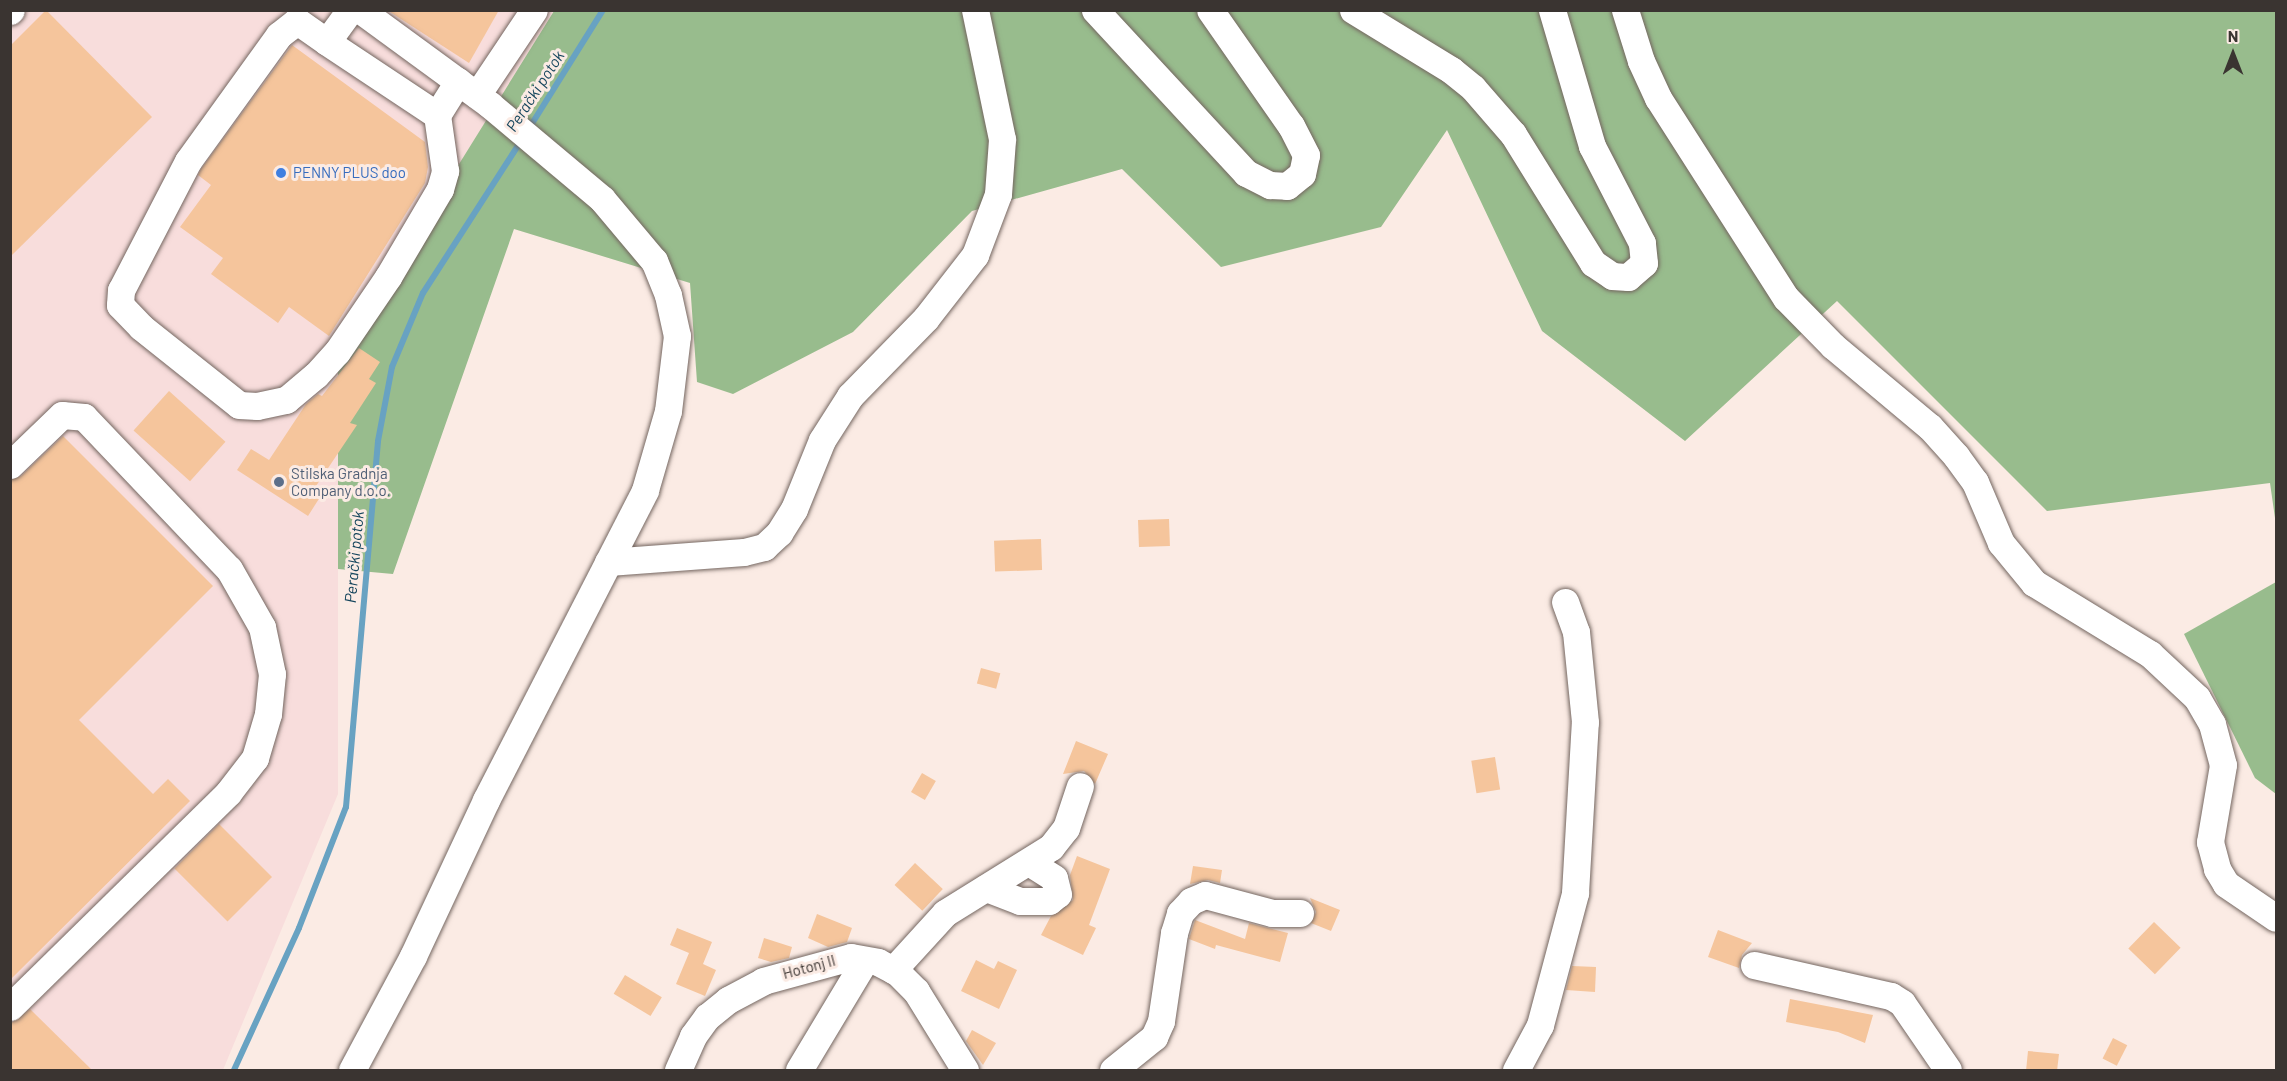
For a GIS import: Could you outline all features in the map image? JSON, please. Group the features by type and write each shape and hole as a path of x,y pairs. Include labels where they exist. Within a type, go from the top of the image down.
{"street":[{"path":"327,42 350,10"},
{"path":"352,1071 413,956 486,800 645,490 668,411 677,336 668,295 654,261 602,199 571,170 475,94 360,10"},
{"path":"437,115 475,94 534,10"},
{"path":"608,562 744,552 764,547 779,533 794,508 811,462 850,396 926,318 975,255 998,194 1002,139 975,10"},
{"path":"1095,10 1246,172 1270,186 1287,186 1302,174 1306,155 1291,126 1210,10"},
{"path":"1353,10 1452,70 1473,88 1513,134 1593,263 1612,276 1628,277 1644,263 1642,243 1592,146 1552,10"},
{"path":"1625,10 1641,61 1658,98 1786,298 1833,346 1930,427 1956,456 1975,482 2001,543 2034,583 2150,654 2197,698 2216,733 2223,765 2210,842 2217,869 2226,884 2277,918"},
{"path":"297,21 327,42 437,115 445,171 440,189 388,277 337,352 316,375 286,400 257,406 239,405 141,327 120,305 121,290 188,161 279,36 297,21"},
{"path":"10,465 62,415 84,417 229,569 262,627 272,674 268,714 255,758 228,793 10,1006"},
{"path":"1516,1071 1540,1025 1575,893 1586,722 1577,641 1565,603"},
{"path":"894,970 945,913 1030,863 1051,847 1066,828 1080,786"},
{"path":"987,888 1020,901 1049,901 1058,894 1054,878 1030,863"},
{"path":"1113,1071 1154,1037 1161,1021 1174,933 1180,913 1191,901 1205,895 1272,913 1300,913"},
{"name":"Hotonj II","path":"678,1071 693,1036 708,1017 728,1000 763,981 834,959 865,960 894,970 916,991 965,1071"},
{"path":"799,1071 865,960"},
{"path":"1754,965 1891,996 1902,1003 1948,1071"}],"shaded area":[{"path":"10,11 555,11 338,359 338,794 223,1070 11,1070"}],"green space":[{"path":"554,11 2276,11 2276,525 2270,483 2047,511 1837,301 1685,441 1542,331 1447,130 1381,227 1221,267 1122,169 972,211 853,332 733,394 697,382 690,283 514,229 393,574 338,569 338,359"},
{"path":"2276,582 2276,794 2255,778 2184,634"}],"building":[{"path":"46,10 152,117 10,257 10,46"},
{"path":"387,10 499,10 469,63"},
{"path":"292,45 425,142 428,167 425,183 329,336 289,307 278,323 211,274 223,258 180,227 211,185 198,175 201,169"},
{"path":"359,348 380,362 369,379 376,383 350,423 357,425 314,489 322,494 308,516 237,470 251,449 269,460 306,404 318,394 322,396"},
{"path":"169,391 225,442 190,481 134,430"},
{"path":"63,436 213,586 79,720 153,794 168,779 190,801 10,980 10,480 21,476"},
{"path":"1169,519 1170,546 1139,547 1138,520"},
{"path":"1041,539 1042,570 995,572 994,541"},
{"path":"981,668 1000,673 996,689 977,683"},
{"path":"1076,741 1108,754 1095,784 1084,771 1063,774"},
{"path":"1495,757 1500,790 1476,793 1471,761"},
{"path":"922,773 936,781 925,800 911,792"},
{"path":"219,824 272,877 227,922 174,869"},
{"path":"1077,856 1110,869 1089,925 1096,928 1083,955 1041,935 1051,916 1073,900 1070,875"},
{"path":"915,863 943,889 922,911 895,885"},
{"path":"1193,866 1222,870 1220,883 1208,880 1190,884"},
{"path":"1310,898 1340,910 1331,931 1311,923 1316,912"},
{"path":"817,914 852,928 847,942 828,947 808,938"},
{"path":"1195,920 1245,939 1249,923 1288,933 1280,962 1216,945 1215,949 1189,939"},
{"path":"2154,922 2181,948 2155,974 2128,949"},
{"path":"677,928 712,942 703,964 716,970 705,996 676,984 689,953 670,945"},
{"path":"1718,930 1752,943 1742,955 1739,968 1708,957"},
{"path":"764,938 792,947 789,958 771,962 758,958"},
{"path":"976,960 994,969 998,961 1017,970 999,1009 961,991"},
{"path":"1572,966 1596,967 1595,992 1566,990"},
{"path":"625,975 662,997 651,1016 614,994"},
{"path":"1790,999 1873,1015 1865,1043 1838,1032 1786,1022"},
{"path":"30,1009 93,1071 10,1071 10,1024"},
{"path":"972,1030 996,1043 983,1065 966,1041"},
{"path":"2113,1038 2127,1045 2117,1066 2103,1058"},
{"path":"2028,1051 2059,1054 2057,1071 2026,1071"}],"waterway":[{"name":"Perački potok","path":"528,130 603,10"},
{"name":"Perački potok","path":"234,1070 299,928 346,807 378,441 392,367 423,293 521,141"}],"place":[{"name":"PENNY PLUS doo","path":"281,173"},
{"name":"Stilska Gradnja Company d.o.o.","path":"279,482"}]}
